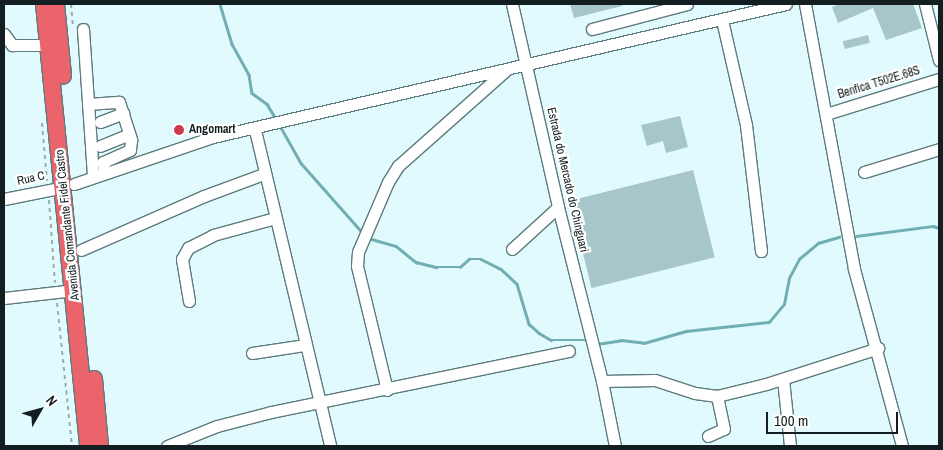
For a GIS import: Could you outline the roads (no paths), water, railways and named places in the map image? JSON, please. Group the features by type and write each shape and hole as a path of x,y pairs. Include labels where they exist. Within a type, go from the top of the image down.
{"highway":[{"name":"Avenida Comandante Fidel Castro","path":"44,4 62,187 75,290 88,446"},
{"name":"Avenida Comandante Fidel Castro","path":"56,4 62,187 81,250 100,446"}],"street":[{"name":"Estrada do Mercado do Chinguari","path":"512,4 558,206 598,363 614,446"},
{"path":"592,29 687,4"},
{"name":"Rua C","path":"4,199 62,187 99,173 213,137 255,130 277,121 527,66 782,4"},
{"path":"805,4 854,270 878,348 902,446"},
{"path":"924,4 939,60"},
{"path":"722,20 746,125 761,251"},
{"path":"83,29 88,104 99,173"},
{"path":"4,36 12,45 48,45"},
{"path":"386,390 357,266 358,252 388,182 398,166 505,71"},
{"name":"Benfica T502E.68S","path":"826,114 939,79"},
{"path":"88,104 115,101 123,113 132,148 105,160 99,173"},
{"path":"100,122 123,113"},
{"path":"255,130 263,174 330,446"},
{"path":"100,146 129,134"},
{"path":"864,172 939,149"},
{"path":"81,250 204,196 263,174"},
{"path":"512,249 558,206"},
{"path":"189,301 182,259 188,248 213,235 275,218"},
{"path":"4,298 75,290"},
{"path":"252,353 305,344"},
{"path":"602,381 655,380 695,393 717,396 783,379 878,348"},
{"path":"167,446 217,426 568,351"},
{"path":"783,379 790,446"},
{"path":"708,436 724,429 717,396"}],"waterway":[{"path":"220,4 232,44 249,75 252,93 267,104 276,119"},
{"path":"279,124 301,163 362,232"},
{"path":"856,236 933,226 939,228"},
{"path":"597,344 621,340 644,343 686,331 769,322 784,304 789,278 799,259 818,243 839,237"},
{"path":"368,238 396,246 416,262 436,267 460,267 469,259 481,259 501,269 517,284 529,324 539,333 551,340 588,340"}],"place":[{"name":"Angomart","path":"179,130"}]}
